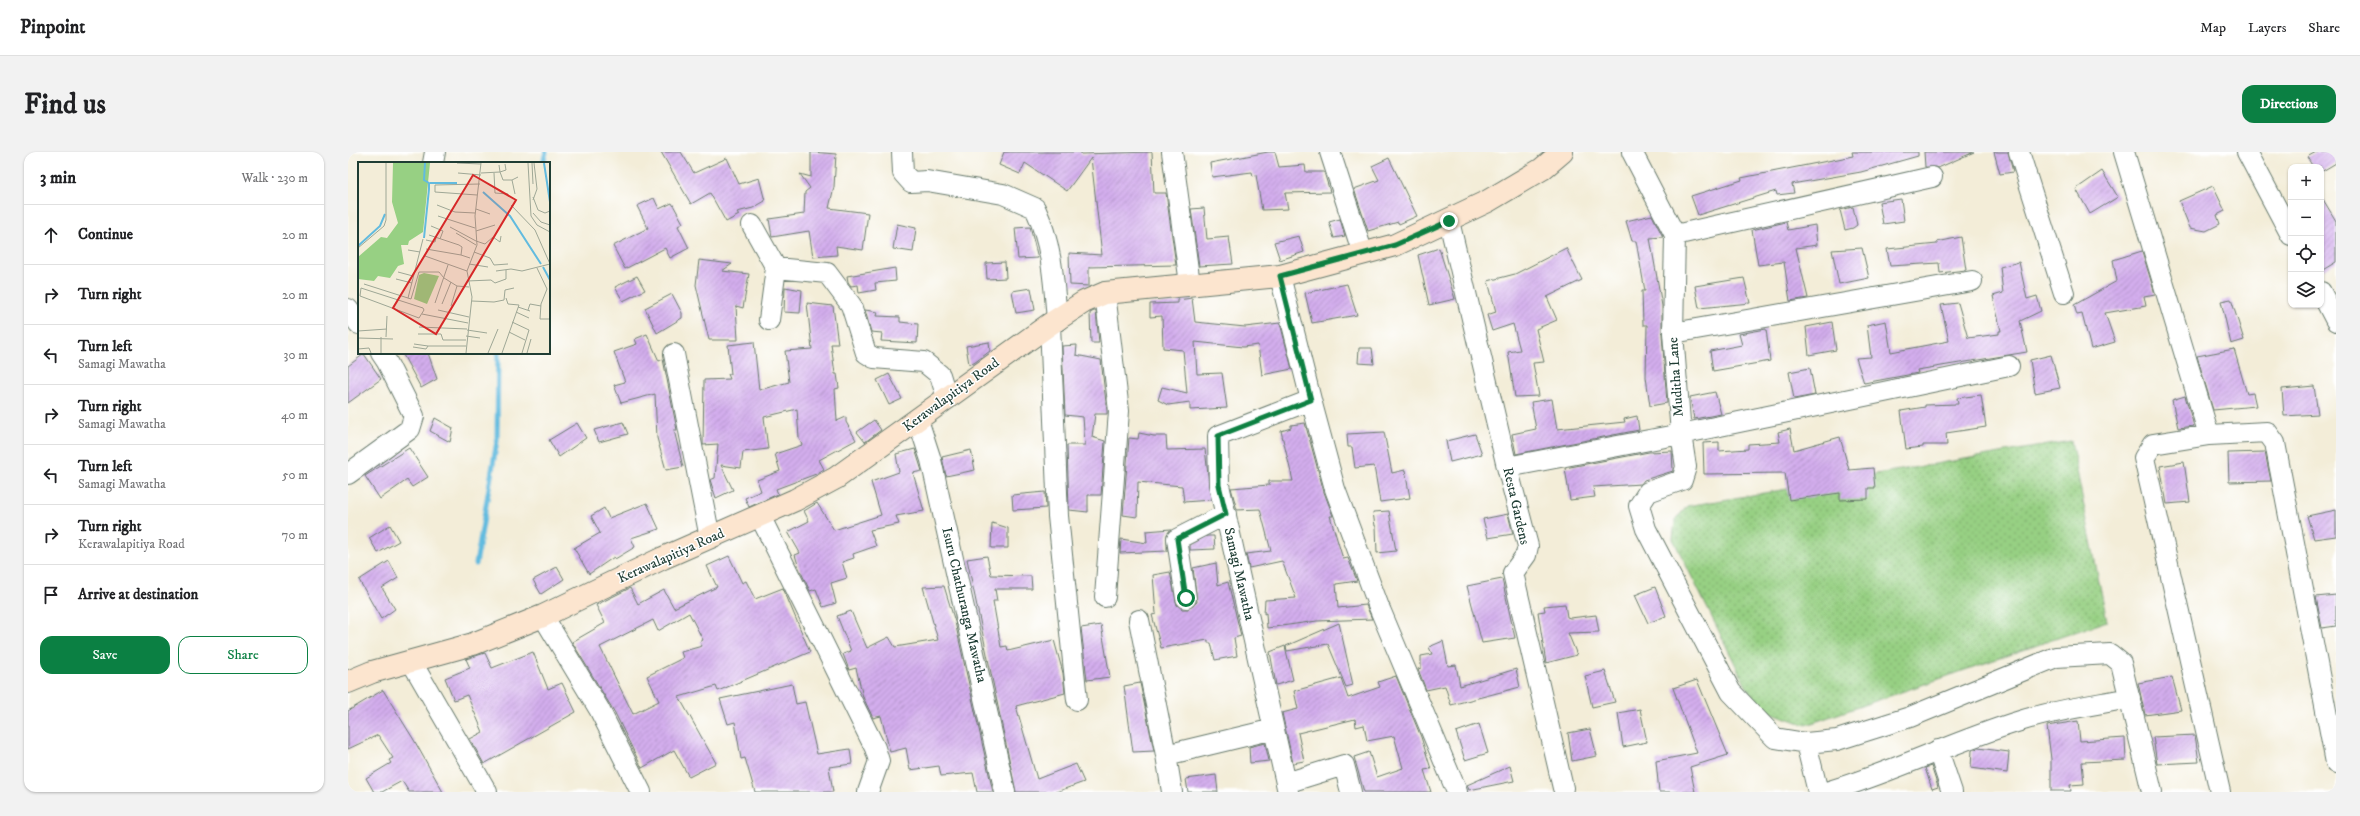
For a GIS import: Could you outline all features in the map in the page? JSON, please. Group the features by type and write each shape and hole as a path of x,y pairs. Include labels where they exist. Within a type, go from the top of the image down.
{"street":[{"path":"433,162 435,152"},
{"path":"902,152 903,173 911,182 927,180 1003,194 1035,208 1044,228 1054,272 1058,516 1077,700"},
{"path":"1172,152 1190,284"},
{"path":"1330,152 1363,254"},
{"name":"Muditha Lane","path":"1507,467 1681,434 1673,332 1674,235 1632,152"},
{"path":"2019,152 2064,293"},
{"path":"2124,152 2209,434"},
{"path":"2247,152 2288,229"},
{"name":"Kerawalapitiya Road","path":"348,682 372,672 473,644 543,616 760,516 836,478 1084,302 1105,293 1280,276 1395,245 1449,221 1518,184 1556,154"},
{"path":"1674,235 1932,177"},
{"name":"Resta Gardens","path":"1449,221 1507,467 1528,546 1526,555 1513,573 1563,788"},
{"path":"752,225 776,268 770,320"},
{"path":"776,268 827,273 851,305 866,353 874,358 924,362 940,375 947,398"},
{"path":"1280,276 1311,400 1336,489 1376,600 1457,792"},
{"path":"1673,332 1972,281"},
{"path":"1105,293 1119,411 1105,597"},
{"path":"2324,298 2336,321"},
{"path":"348,309 358,323"},
{"path":"348,474 410,429 414,416 388,362 381,354"},
{"path":"674,354 710,538"},
{"path":"2009,366 1681,434 1686,467 1682,480 1648,492 1638,506 1646,529 1731,692 1775,738 1806,743 1837,740 1910,717 2056,657 2110,654 2121,663 2152,792"},
{"name":"Samagi Mawatha","path":"1287,788 1219,485 1218,436 1311,400"},
{"name":"Isuru Chathuranga Mawatha","path":"918,420 931,460 1005,792"},
{"path":"2220,792 2144,458 2153,444 2209,434 2267,432 2274,443 2336,763"},
{"path":"1186,598 1177,539 1226,514"},
{"path":"760,516 875,748 879,761 868,792"},
{"path":"543,616 599,709 641,792"},
{"path":"1139,620 1172,792"},
{"path":"411,661 488,792"},
{"path":"1826,792 1858,788 1938,750 2021,720 2130,698"},
{"path":"1166,755 1274,730"},
{"path":"1806,743 1818,792"},
{"path":"1938,750 1952,792"},
{"path":"1287,788 1344,765 1351,792"}],"green space":[{"path":"2071,441 2107,621 1806,725 1764,710 1749,692 1673,539 1675,521 1687,506"}],"building":[{"path":"661,152 681,152 694,173 727,158 739,184 759,178 765,201 753,208 737,212 739,215 726,222 710,193 691,204"},
{"path":"811,152 836,154 834,187 829,208 868,213 863,250 836,246 837,255 813,257 809,231 772,237 769,219 804,214 805,192 810,188 800,174 811,177"},
{"path":"1004,152 1081,152 1081,154 1152,152 1154,193 1166,193 1176,265 1089,267 1089,286 1070,285 1069,253 1102,255 1091,158 1067,191 1025,163 1020,174 999,165"},
{"path":"1275,152 1279,167 1305,165 1306,172 1324,172 1330,192 1285,193 1288,209 1262,210 1256,175 1253,176 1252,172 1212,177 1210,163"},
{"path":"1852,152 1918,152 1918,156 1861,172 1792,184 1794,193 1777,195 1776,191 1698,215 1691,196 1742,180 1741,178 1853,156"},
{"path":"1924,152 1974,152 1938,168 1925,167"},
{"path":"1994,152 2008,152 2013,172 2000,174"},
{"path":"2316,152 2336,152 2336,163 2324,170 2324,164 2311,164 2307,157"},
{"path":"1389,158 1417,216 1399,224 1398,222 1368,231 1354,189 1379,180 1372,166"},
{"path":"2102,171 2118,197 2090,214 2076,189"},
{"path":"2213,186 2225,211 2217,215 2220,224 2206,231 2190,228 2179,201"},
{"path":"654,198 659,209 672,203 683,223 678,226 689,248 670,258 665,248 625,269 613,246 648,228 637,206"},
{"path":"1901,199 1904,221 1883,224 1879,202"},
{"path":"2324,201 2336,221 2336,262 2324,269"},
{"path":"1853,207 1857,225 1853,228 1845,230 1840,210"},
{"path":"1204,208 1207,239 1229,237 1233,264 1199,266 1191,209"},
{"path":"1652,215 1663,237 1650,238 1662,306 1662,334 1667,403 1650,406 1646,377 1647,325 1643,325 1642,291 1645,291 1636,241 1632,241 1626,221"},
{"path":"1340,219 1345,236 1334,238 1329,222"},
{"path":"1786,222 1788,230 1815,225 1817,245 1796,248 1808,298 1790,301 1784,262 1758,265 1752,230"},
{"path":"897,224 916,228 913,252 893,249"},
{"path":"1030,227 1038,258 1018,259 1015,228"},
{"path":"1299,236 1304,252 1280,260 1274,242"},
{"path":"1961,237 1966,270 1940,273 1939,263 1890,266 1887,249 1937,244 1937,242"},
{"path":"1439,248 1455,299 1429,305 1418,255"},
{"path":"1566,248 1582,280 1547,297 1557,320 1536,329 1544,362 1533,363 1539,396 1515,397 1508,352 1520,350 1513,324 1492,331 1487,315 1496,312 1488,281 1515,274"},
{"path":"1862,248 1869,278 1839,284 1832,250"},
{"path":"2142,251 2155,294 2144,296 2146,306 2105,313 2115,342 2091,349 2082,314 2077,315 2074,305 2117,281 2113,260"},
{"path":"699,260 732,264 722,271 749,274 743,308 736,306 738,340 709,340 696,285"},
{"path":"1005,262 1006,278 987,279 986,263"},
{"path":"2019,262 2027,299 2037,296 2041,311 2020,321 2027,352 1917,370 1918,373 1864,383 1856,358 1871,357 1867,325 1886,321 1891,352 1949,341 1941,305 1958,303 1968,338 1999,334 1999,331 2001,331 1993,296 2003,293 2000,267"},
{"path":"895,268 896,281 875,283 876,290 859,293 858,285 851,286 848,282 847,276"},
{"path":"637,276 645,290 623,301 615,287"},
{"path":"1744,278 1750,303 1699,308 1695,286"},
{"path":"1347,284 1357,315 1312,323 1305,293"},
{"path":"785,287 802,290 800,313 784,312"},
{"path":"1031,288 1035,310 1016,313 1012,291"},
{"path":"672,294 682,313 682,318 657,333 645,308"},
{"path":"1192,298 1195,322 1245,327 1280,323 1292,369 1262,375 1258,345 1243,347 1195,342 1197,374 1222,373 1227,408 1190,410 1190,402 1168,405 1158,400 1162,387 1187,393 1183,350 1163,348 1162,316 1150,317 1150,304 1178,303 1178,300"},
{"path":"2231,299 2244,340 2231,344 2221,301"},
{"path":"807,303 833,306 838,344 831,344 835,374 837,374 839,388 835,389 837,421 846,417 846,422 856,440 819,460 824,469 816,474 776,489 778,494 749,507 745,498 761,491 757,480 780,471 775,454 802,445 799,438 797,409 764,417 768,449 743,452 741,468 721,465 733,490 716,498 710,480 715,478 718,444 703,445 704,380 730,379 728,374 731,374 728,345 754,342 759,390 789,382 785,351 812,349"},
{"path":"865,310 878,312 877,316 900,317 900,322 918,324 917,343 881,341 882,333 871,332"},
{"path":"1096,311 1099,343 1091,343 1090,313"},
{"path":"1832,322 1836,350 1809,355 1806,327"},
{"path":"1766,329 1770,361 1713,371 1710,351 1742,345 1739,334"},
{"path":"647,334 659,361 663,359 677,430 674,430 683,467 666,470 657,438 655,394 621,403 614,385 625,382 614,352 637,344 635,339"},
{"path":"989,342 990,351 974,363 969,364 966,346"},
{"path":"1077,345 1076,355 1101,360 1107,411 1107,414 1095,414 1092,437 1105,441 1101,495 1088,495 1088,512 1069,510 1067,445 1085,445 1083,417 1065,415 1062,346"},
{"path":"1359,348 1372,348 1374,364 1358,363"},
{"path":"2234,349 2247,394 2253,393 2256,406 2213,410 2197,356"},
{"path":"364,354 381,379 348,403 348,366"},
{"path":"403,354 428,354 437,379 421,388"},
{"path":"2051,355 2060,388 2035,393 2030,360"},
{"path":"1810,368 1815,395 1794,399 1789,372"},
{"path":"889,374 902,399 889,405 877,380"},
{"path":"2314,386 2318,414 2284,416 2282,389"},
{"path":"1715,392 1721,414 1694,419 1690,397"},
{"path":"1981,395 1986,427 1946,433 1947,445 1923,445 1923,447 1906,449 1901,411 1925,407 1925,405 1958,404 1957,398"},
{"path":"2185,396 2194,426 2178,428 2172,400"},
{"path":"1552,399 1557,429 1625,422 1624,419 1637,416 1639,430 1516,454 1512,434 1536,429 1531,402"},
{"path":"435,418 453,428 450,442 430,431"},
{"path":"874,420 881,430 865,442 857,432"},
{"path":"623,422 628,434 599,442 594,430"},
{"path":"577,423 586,438 559,457 549,440"},
{"path":"1305,423 1324,492 1333,516 1330,516 1343,559 1348,558 1357,581 1336,584 1338,608 1366,605 1372,619 1317,621 1267,628 1266,613 1264,614 1265,600 1296,598 1282,561 1249,568 1246,554 1271,551 1260,509 1237,510 1231,488 1269,485 1269,481 1293,481 1281,431 1291,428 1291,425"},
{"path":"1790,429 1794,450 1840,437 1849,470 1873,468 1875,488 1868,488 1868,499 1840,500 1840,493 1789,500 1785,473 1704,474 1703,443 1719,442 1719,451 1748,449 1748,444 1780,442 1778,432"},
{"path":"1384,432 1392,473 1405,470 1410,498 1380,502 1374,466 1355,468 1352,447 1348,447 1347,434"},
{"path":"1139,433 1154,436 1166,436 1167,450 1205,449 1211,500 1184,502 1182,486 1138,482 1137,517 1123,515 1129,438 1138,439"},
{"path":"1475,434 1482,454 1450,462 1446,441"},
{"path":"409,448 428,477 412,487 407,480 380,499 365,476"},
{"path":"915,449 922,471 913,473 924,511 896,516 899,524 870,530 876,546 853,554 854,558 842,562 847,578 831,583 836,603 823,607 816,589 810,591 799,568 795,555 800,553 788,532 809,521 804,511 817,503 834,530 881,515 871,482 899,472 896,454"},
{"path":"971,450 975,470 946,476 942,457"},
{"path":"1672,451 1673,471 1644,480 1641,484 1593,487 1595,497 1570,500 1565,468 1649,452"},
{"path":"2265,452 2271,481 2229,482 2228,453"},
{"path":"2184,462 2190,502 2167,504 2160,466"},
{"path":"1045,492 1046,508 1013,510 1012,495"},
{"path":"647,503 659,529 631,538 635,547 615,559 614,557 589,574 574,548 600,533 591,516 604,508 609,518"},
{"path":"2336,510 2336,536 2314,539 2307,516"},
{"path":"1389,511 1396,551 1377,553 1376,526 1373,512"},
{"path":"1508,514 1513,534 1488,538 1483,519"},
{"path":"992,523 1008,528 1008,548 991,548"},
{"path":"390,525 399,541 378,553 369,538"},
{"path":"1171,529 1167,534 1167,551 1120,553 1121,539 1147,543 1146,531"},
{"path":"1207,536 1214,536 1215,549 1190,550 1190,545"},
{"path":"729,556 742,583 746,581 755,599 783,588 810,652 718,691 716,686 679,697 716,763 689,777 674,750 642,768 615,713 572,642 605,623 596,605 630,588 638,604 664,590 674,608 717,587 707,566","holes":["689,613 703,640 700,642 702,646 681,652 683,658 647,676 659,701 633,714 600,647 653,620 658,631"]},
{"path":"987,556 991,575 1031,576 1032,589 995,589 997,601 993,601 1001,647 1007,646 1008,651 1054,640 1063,673 1065,693 1016,706 1037,779 1076,764 1084,782 1056,792 1016,792 967,559"},
{"path":"389,561 398,578 382,588 395,609 381,619 359,580"},
{"path":"1216,563 1218,585 1228,582 1241,636 1234,638 1237,656 1215,660 1211,643 1208,643 1208,640 1161,648 1152,615 1156,614 1153,575 1170,572 1177,605 1182,609 1188,609 1197,602 1193,568"},
{"path":"557,567 564,579 541,594 533,580"},
{"path":"1502,579 1515,638 1482,643 1467,586"},
{"path":"944,586 955,622 993,792 977,792 973,773 941,776 939,766 910,770 906,748 890,752 881,716 873,718 863,697 856,668 849,670 843,654 851,651 837,616 851,611 867,648 889,637 895,647 938,640 923,587"},
{"path":"1655,587 1666,616 1648,623 1635,595"},
{"path":"2336,595 2336,626 2322,628 2316,597"},
{"path":"1565,604 1567,617 1570,618 1596,615 1599,632 1568,633 1577,655 1546,663 1538,612 1545,611 1544,606"},
{"path":"1339,623 1353,685 1346,687 1328,644 1287,651 1286,646"},
{"path":"1101,625 1110,677 1087,680 1081,628"},
{"path":"1443,641 1448,666 1456,665 1460,686 1516,669 1520,687 1451,705 1445,686 1426,690 1418,669 1421,668 1421,656 1432,654 1429,647"},
{"path":"1285,646 1293,680 1276,685 1270,652"},
{"path":"533,652 548,689 562,683 576,712 484,764 470,739 483,732 467,695 454,700 445,678 470,668 466,659 485,653 492,668"},
{"path":"1605,671 1615,702 1592,707 1585,676"},
{"path":"1396,676 1421,737 1431,769 1424,770 1431,792 1364,792 1354,757 1369,752 1377,777 1403,768 1394,736 1367,741 1364,725 1356,727 1355,719 1298,733 1304,761 1293,763 1282,713 1298,709 1294,691 1341,678 1348,698 1380,687 1378,682"},
{"path":"2172,677 2181,710 2145,715 2138,683"},
{"path":"1697,680 1728,755 1690,767 1695,792 1659,792 1656,761 1697,753 1673,688"},
{"path":"1140,683 1154,751 1133,752 1124,686"},
{"path":"792,684 796,704 805,702 817,754 850,749 852,764 829,767 833,792 755,792 745,758 741,759 735,722 728,724 720,699"},
{"path":"383,690 414,740 443,792 409,792 402,781 382,792 374,792 366,778 391,763 389,760 393,758 378,735 348,749 348,711"},
{"path":"1640,709 1647,742 1623,747 1618,713"},
{"path":"2078,721 2080,741 2125,738 2126,760 2082,762 2084,784 2070,785 2071,791 2051,791 2051,759 2047,726"},
{"path":"1479,724 1488,753 1465,760 1456,732"},
{"path":"1590,729 1597,756 1572,761 1568,733"},
{"path":"2195,735 2199,762 2157,764 2153,737"},
{"path":"1265,743 1269,761 1250,763 1249,747"},
{"path":"1978,748 2009,752 2007,773 1971,768 1972,750"},
{"path":"1510,766 1514,781 1469,790 1467,785"},
{"path":"1931,766 1938,787 1932,789 1925,768"},
{"path":"1216,775 1218,792 1188,792 1186,779"}],"waterway":[{"path":"543,162 546,152"},
{"path":"476,564 497,441 498,354"}],"route":[{"path":"1186,598 1177,539 1226,514 1219,485 1218,436 1311,400 1280,276 1395,245 1449,221"}]}
